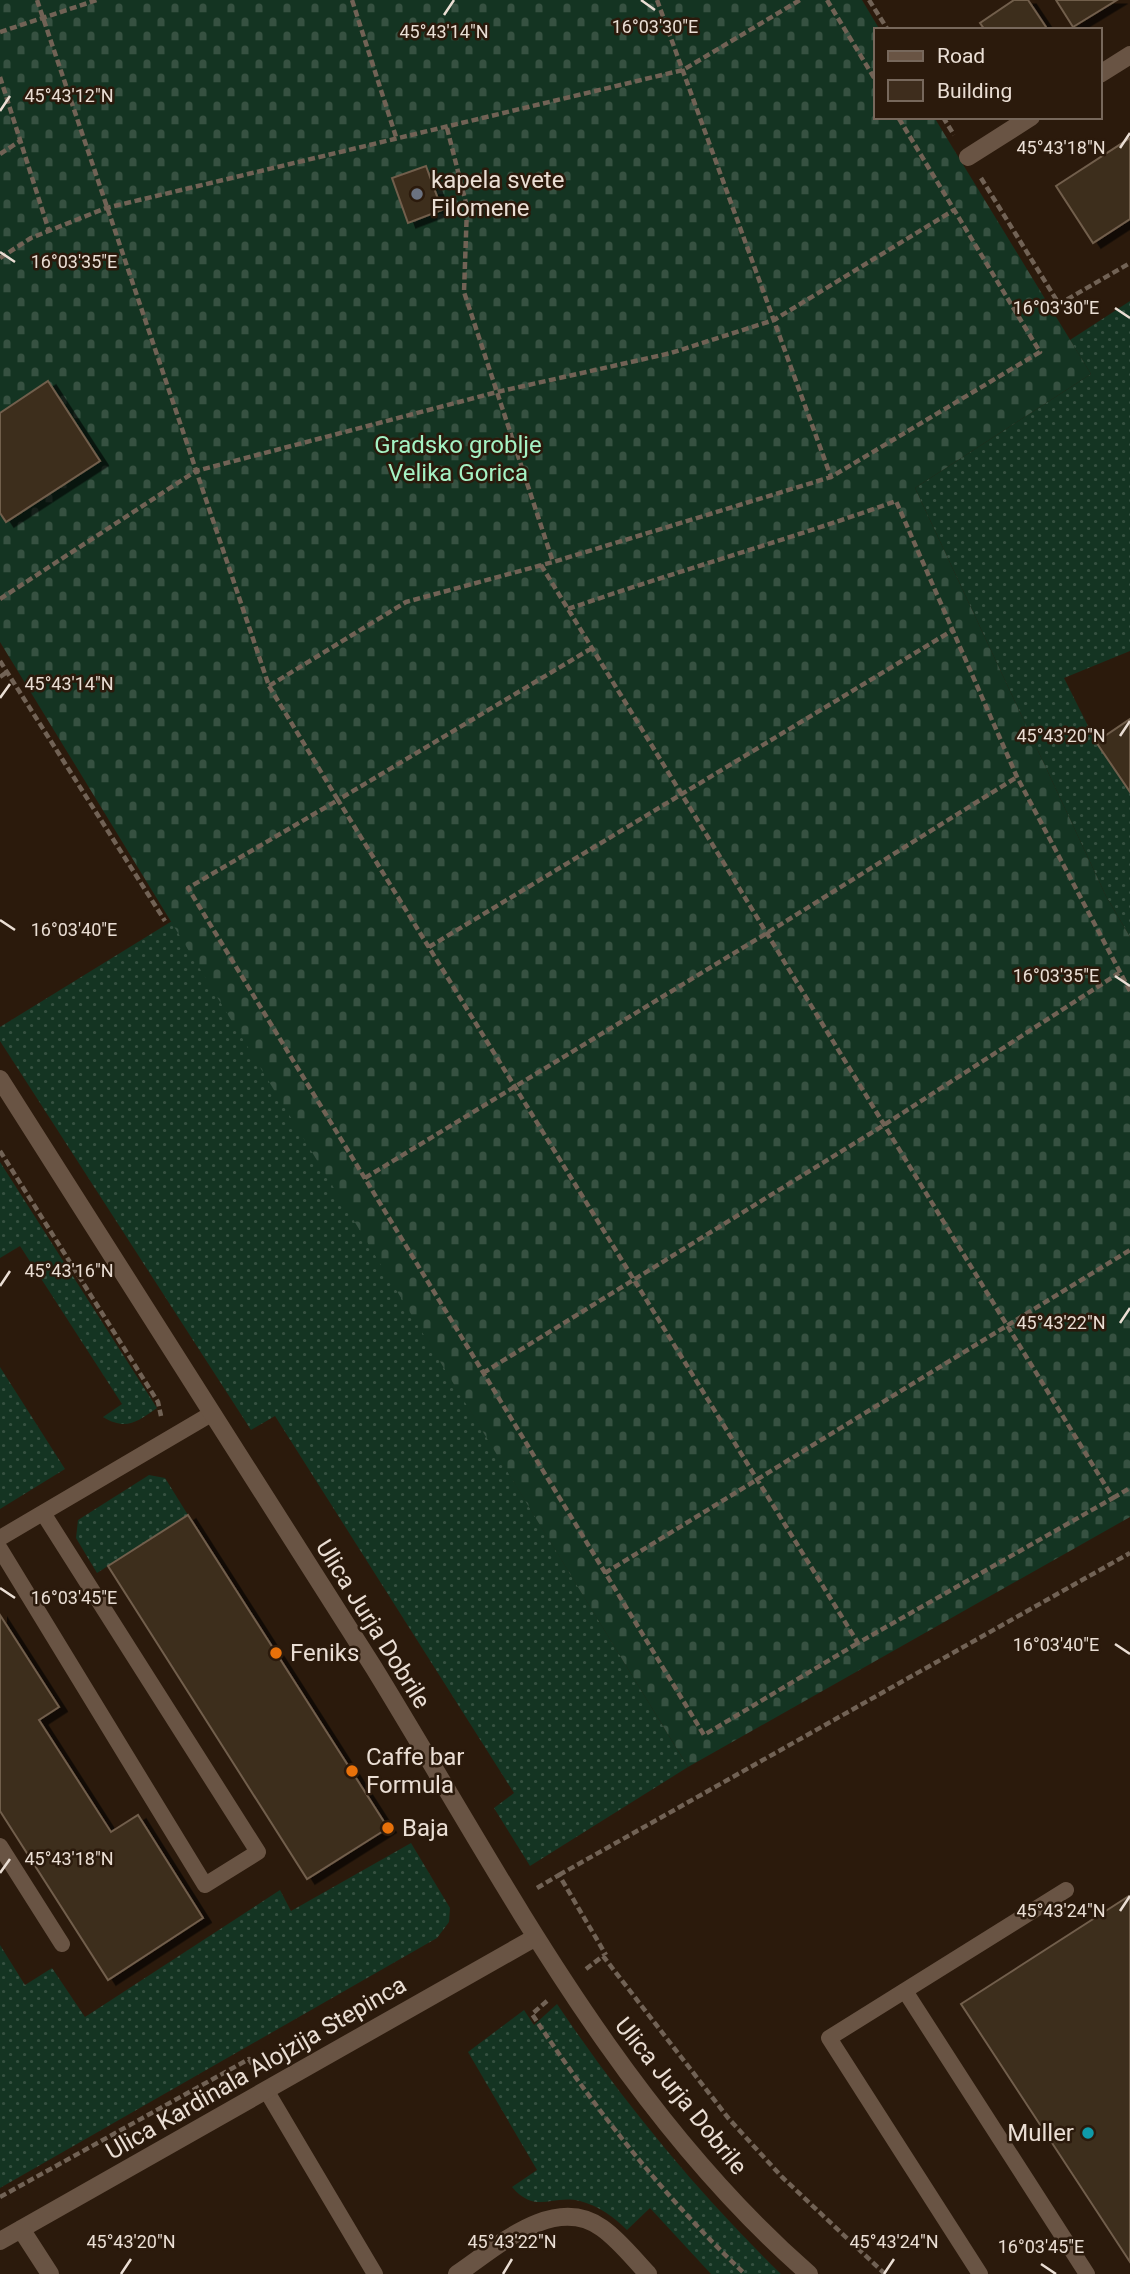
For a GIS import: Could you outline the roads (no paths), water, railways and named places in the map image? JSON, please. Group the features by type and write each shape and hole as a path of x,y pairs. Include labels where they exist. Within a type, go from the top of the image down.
{"street":[{"path":"1102,73 1130,55"},
{"path":"968,157 1028,119"},
{"name":"Ulica Jurja Dobrile","path":"0,1079 373,1667 565,1986 669,2126 718,2184 808,2274"},
{"name":"Ulica Kardinala Alojzija Stepinca","path":"0,2241 536,1937"},
{"path":"457,2274 519,2232 555,2216 575,2216 602,2228 648,2274"},
{"path":"21,2229 50,2274"}],"lane":[{"path":"0,1538 211,1413"},
{"path":"0,1549 205,1885 258,1852 43,1513"},
{"path":"0,1846 62,1944"},
{"path":"980,2274 829,2038 1066,1890"},
{"path":"905,1991 1087,2274"},
{"path":"266,2090 375,2274"}],"place":[{"name":"kapela svete Filomene","path":"417,194"},
{"name":"Feniks","path":"276,1653"},
{"name":"Caffe bar Formula","path":"352,1771"},
{"name":"Baja","path":"388,1828"},
{"name":"Muller","path":"1088,2133"}],"park label":[{"name":"Gradsko groblje Velika Gorica","path":"458,459"}]}
